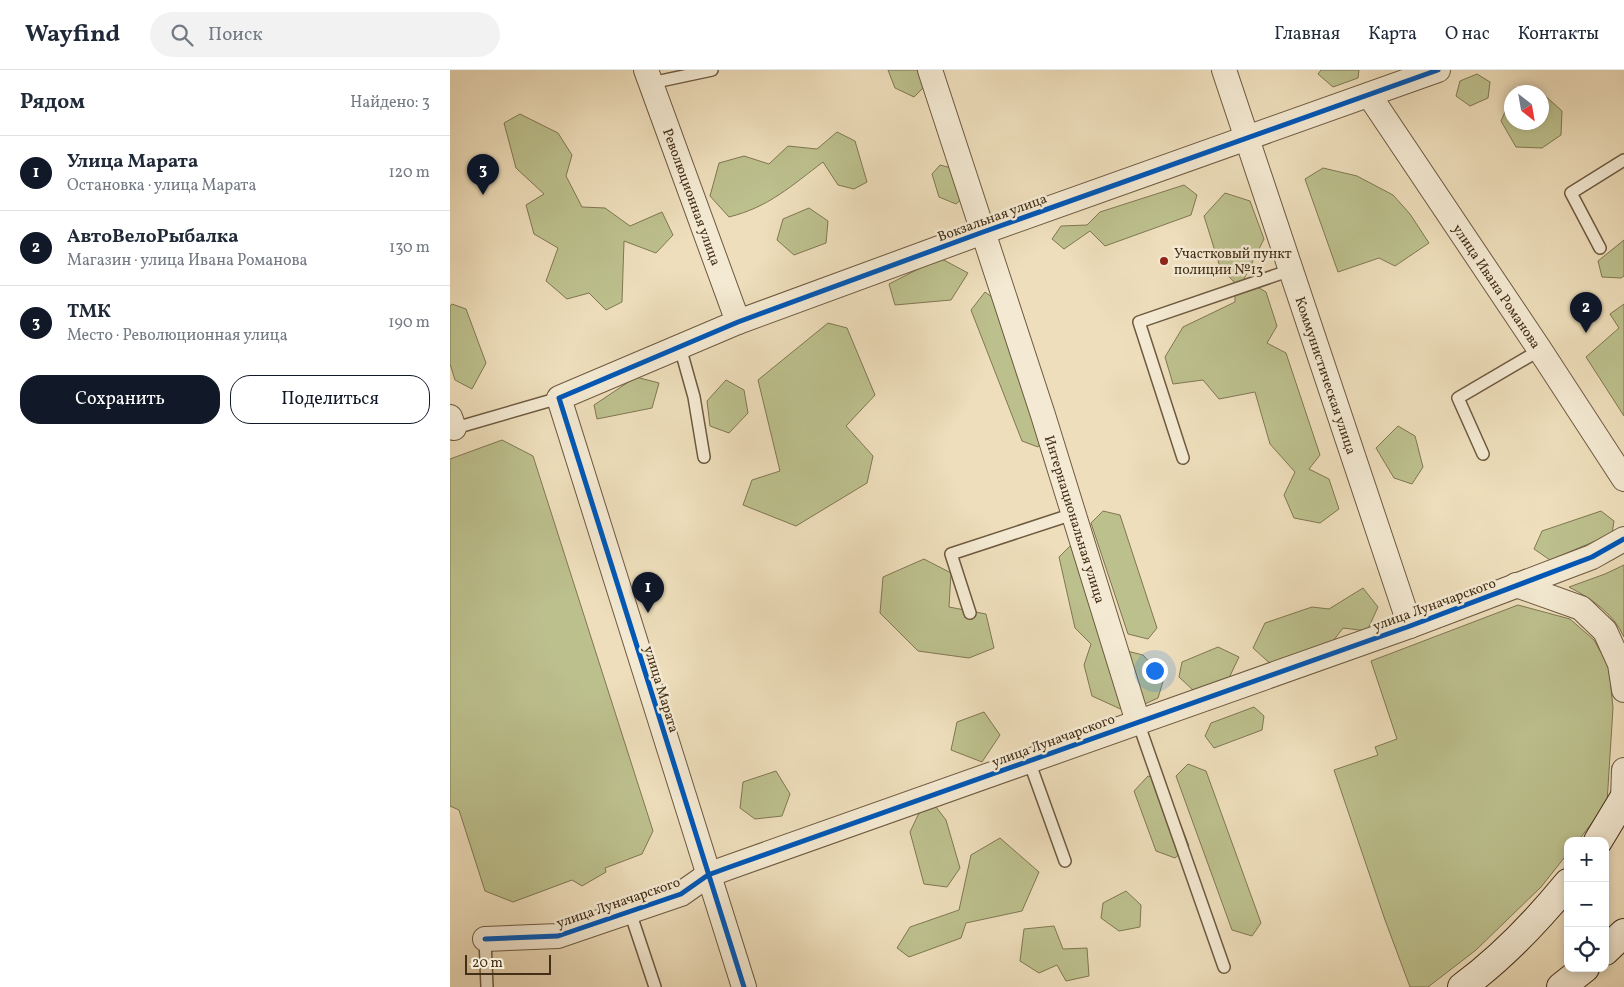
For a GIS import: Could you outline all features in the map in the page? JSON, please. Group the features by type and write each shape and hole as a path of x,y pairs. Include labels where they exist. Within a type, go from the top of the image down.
{"main road":[{"path":"1600,837 1624,799"},
{"path":"1462,987 1484,971 1538,919 1564,888"},
{"path":"1609,947 1624,933"},
{"path":"1561,987 1580,972"}],"street":[{"name":"Интернациональная улица","path":"930,70 1138,722"},
{"name":"Коммунистическая улица","path":"1224,70 1410,626"},
{"name":"Вокзальная улица","path":"559,398 738,322 983,232 1438,70"},
{"name":"Революционная улица","path":"648,76 738,322"},
{"name":"улица Ивана Романова","path":"1368,95 1540,350 1624,479"},
{"name":"улица Марата","path":"559,398 744,987"},
{"name":"улица Луначарского","path":"485,938 558,936 630,912 681,894 708,875 1410,626 1592,558 1624,539"},
{"path":"1516,585 1581,608 1605,631 1620,664 1624,690"},
{"path":"1624,770 1624,799"}],"lane":[{"path":"648,76 712,70"},
{"path":"1600,248 1571,193 1624,160"},
{"path":"1183,458 1139,322 1291,270"},
{"path":"680,347 694,397 704,457"},
{"path":"1483,454 1458,398 1540,350"},
{"name":"Вокзальная улица","path":"451,425 559,398"},
{"path":"970,613 951,554 1073,514"},
{"name":"Интернациональная улица","path":"1138,722 1224,967"},
{"path":"1029,761 1065,861"},
{"path":"630,912 656,987"},
{"path":"485,938 487,987"}],"green space":[{"path":"888,70 923,70 928,83 914,97 895,88"},
{"path":"1321,70 1359,70 1358,78 1333,87 1318,74"},
{"path":"1477,74 1490,82 1488,98 1470,106 1456,96 1460,81"},
{"path":"1549,99 1562,111 1561,135 1542,148 1516,147 1506,130 1549,130"},
{"path":"520,114 558,133 572,155 566,176 582,207 605,208 630,226 662,212 673,235 656,253 624,241 622,302 606,310 589,293 567,299 546,281 558,248 534,234 526,205 544,194 516,168 504,123"},
{"path":"1504,114 1504,126 1501,121"},
{"path":"837,132 855,141 867,182 854,189 838,185 823,162 779,195 743,213 729,217 710,196 719,163 744,156 769,164 788,146 817,149"},
{"path":"940,165 955,169 965,196 956,204 939,197 932,174"},
{"path":"1323,168 1357,176 1393,195 1410,214 1429,243 1395,266 1379,258 1338,272 1305,179"},
{"path":"1184,185 1197,195 1191,215 1105,246 1090,231 1064,249 1052,239 1061,226 1087,225 1100,212"},
{"path":"1225,193 1250,201 1264,239 1244,279 1266,292 1277,326 1267,343 1286,353 1320,455 1309,469 1329,479 1339,509 1320,523 1294,518 1284,495 1295,472 1270,444 1255,392 1219,399 1203,380 1173,384 1165,357 1183,327 1235,302 1235,283 1220,267 1204,216"},
{"path":"809,208 828,221 826,243 794,255 777,240 783,219"},
{"path":"1624,240 1624,276 1621,278 1602,277 1598,261"},
{"path":"940,258 968,273 951,300 895,305 889,284"},
{"path":"985,292 1001,304 1046,433 1038,447 1022,441 971,310"},
{"path":"452,304 466,309 486,363 472,389 455,380 450,364 450,306"},
{"path":"1624,304 1624,416 1586,357 1619,328 1610,314"},
{"path":"828,323 847,328 875,395 846,426 873,456 867,483 796,526 743,505 752,480 780,471 758,380"},
{"path":"636,377 659,383 652,408 597,419 594,405"},
{"path":"726,380 744,390 748,413 729,433 710,426 707,401"},
{"path":"1398,426 1415,436 1423,467 1412,484 1394,478 1376,448"},
{"path":"502,440 533,456 653,831 642,854 605,868 606,872 582,886 572,880 513,902 485,891 459,810 450,806 450,459"},
{"path":"1103,511 1120,515 1157,628 1148,639 1128,634 1091,523"},
{"path":"1601,511 1614,521 1612,534 1550,560 1534,549 1542,531"},
{"path":"1072,544 1103,645 1143,655 1164,678 1158,698 1127,712 1092,696 1084,665 1091,644 1075,628 1059,557"},
{"path":"924,559 951,573 949,607 986,614 994,648 969,658 918,651 880,613 883,577"},
{"path":"1624,565 1624,637 1614,621 1601,607 1569,587"},
{"path":"1363,588 1378,607 1367,631 1343,628 1330,645 1275,668 1253,648 1265,623 1312,607 1329,609"},
{"path":"1518,605 1570,619 1594,640 1609,667 1613,708 1607,803 1581,837 1564,837 1564,858 1541,887 1476,950 1428,987 1410,987 1334,770 1378,755 1375,747 1397,739 1371,661"},
{"path":"1218,647 1239,657 1229,678 1194,691 1179,677 1182,662"},
{"path":"1254,707 1264,716 1262,730 1214,748 1205,736 1211,723"},
{"path":"984,712 1000,735 982,762 951,750 957,722"},
{"path":"1188,764 1206,771 1261,923 1252,936 1232,930 1176,776"},
{"path":"776,771 790,794 782,816 755,819 740,808 743,782"},
{"path":"1148,776 1164,781 1189,846 1175,858 1156,851 1134,791"},
{"path":"936,807 946,820 960,868 947,887 924,884 910,832 920,811"},
{"path":"1000,838 1039,872 1022,911 966,923 961,938 909,957 897,948 910,927 959,910 971,855"},
{"path":"1126,891 1141,905 1140,927 1119,931 1101,918 1103,903"},
{"path":"1054,926 1063,949 1087,948 1089,976 1066,981 1057,965 1039,973 1020,961 1024,929"}],"cycle path":[{"path":"744,987 559,398 738,322 983,232 1438,70"},
{"path":"485,939 558,936 681,894 708,875 1410,626 1592,557 1624,539"}],"place":[{"name":"ТМК","path":"483,195"},
{"name":"Участковый пункт полиции №13","path":"1164,261"},
{"name":"АвтоВелоРыбалка","path":"1586,333"},
{"name":"Улица Марата","path":"648,613"}]}
